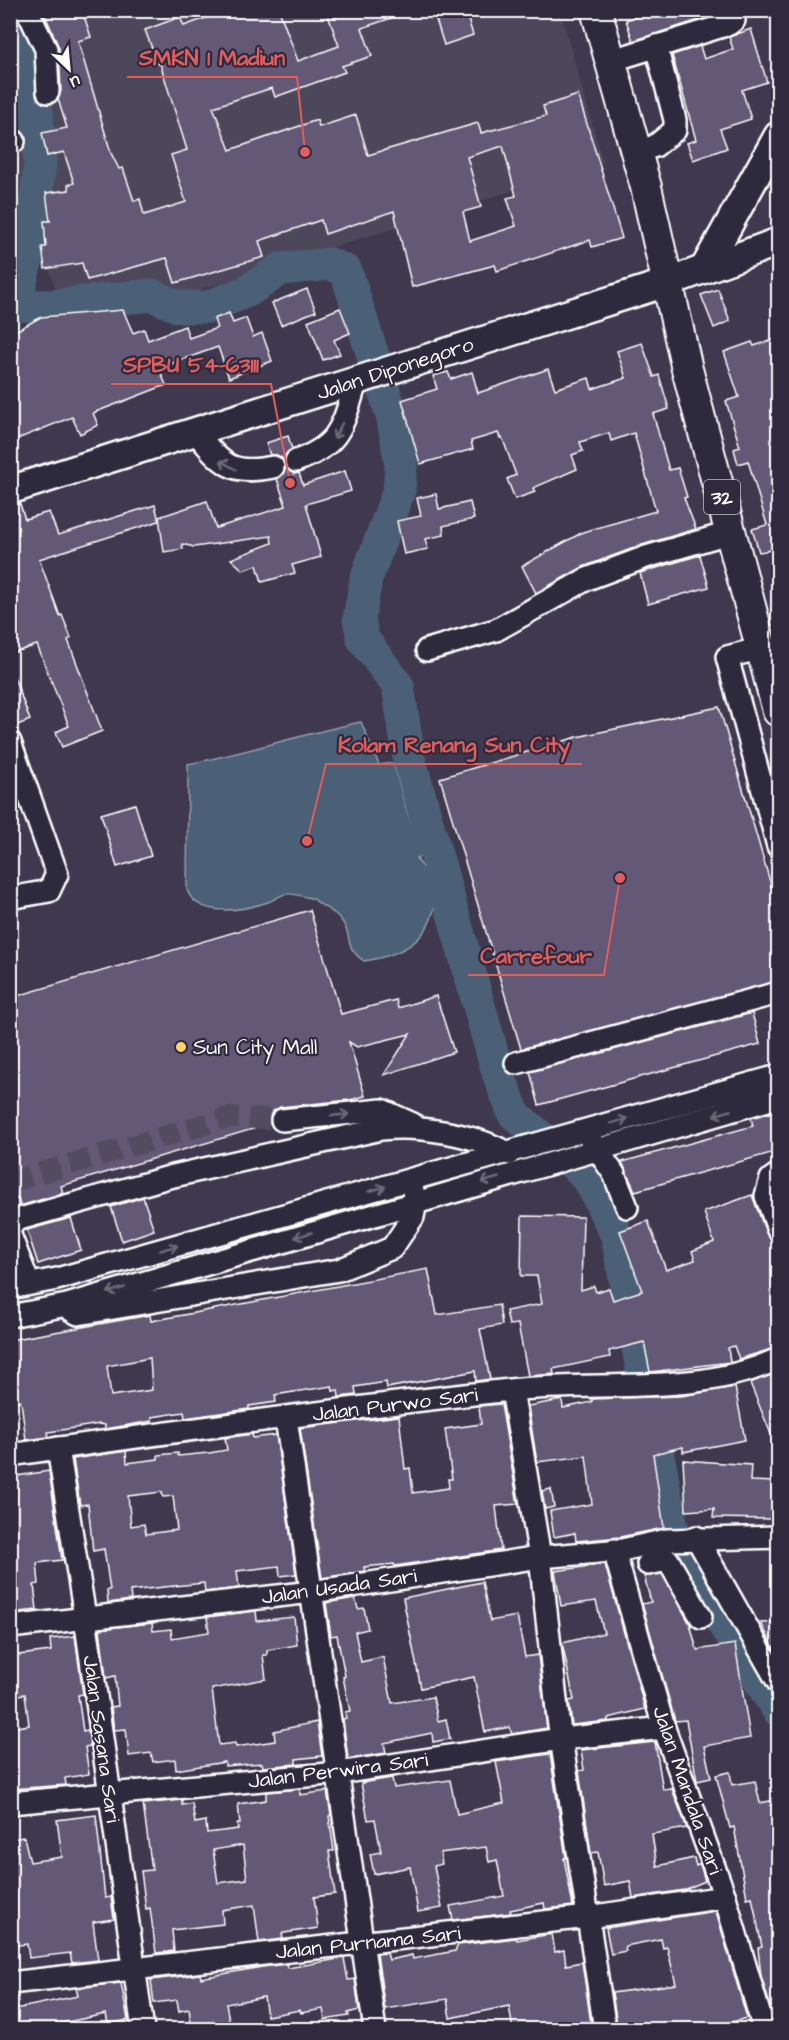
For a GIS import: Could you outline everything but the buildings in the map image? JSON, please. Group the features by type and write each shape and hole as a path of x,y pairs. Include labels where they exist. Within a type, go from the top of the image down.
{"highway":[{"name":"32","path":"596,10 636,152 669,282 687,369 778,711"}],"main road":[{"path":"704,269 778,136"},
{"name":"Jalan Diponegoro","path":"10,490 669,282 778,242"}],"street":[{"path":"27,10 46,50 48,92"},
{"path":"610,61 729,24 734,20 733,10"},
{"path":"636,152 655,146 675,130 675,120 656,46"},
{"path":"296,461 319,453 331,444 340,430 357,380"},
{"path":"195,431 218,459 235,470 253,471 273,467"},
{"path":"427,650 496,630 587,579 646,557 732,532"},
{"path":"762,648 727,657 778,846"},
{"path":"10,742 57,874 49,891 10,898"},
{"path":"516,1063 778,993"},
{"path":"538,1167 516,1150 444,1131 422,1128 381,1129 169,1177 16,1220 11,1229 20,1286 57,1279 409,1179 516,1150 563,1138 778,1076"},
{"path":"10,1316 67,1305 778,1097"},
{"path":"282,1120 382,1110 422,1128"},
{"path":"586,1131 590,1152 614,1174 627,1207"},
{"path":"778,1174 771,1179 766,1196 778,1229"},
{"path":"57,1279 67,1305 78,1314 339,1270 392,1248 413,1217 416,1202 409,1179"},
{"name":"Jalan Purwo Sari","path":"10,1455 512,1390 662,1384 734,1375 778,1359"},
{"path":"512,1390 540,1557 561,1739 605,2030"},
{"path":"286,1418 375,2030"},
{"name":"Jalan Sasana Sari","path":"58,1448 85,1617 143,2030"},
{"path":"693,1537 776,1672"},
{"name":"Jalan Usada Sari","path":"10,1627 312,1592 540,1557 614,1550 644,1555 667,1540 693,1537 778,1537"},
{"name":"Jalan Mandala Sari","path":"614,1550 664,1728 725,1897 764,2030"},
{"path":"643,1599 632,1570 644,1555 668,1560 701,1617"},
{"name":"Jalan Perwira Sari","path":"10,1803 110,1792 339,1773 561,1739 664,1728"},
{"name":"Jalan Purnama Sari","path":"10,1983 588,1917 725,1897"}],"shaded area":[{"path":"560,10 603,162 155,304 62,307 11,159 10,144 52,108 32,11"}],"water":[{"path":"361,722 379,765 393,763 414,829 424,830 429,853 416,858 437,886 432,917 426,929 417,939 395,953 364,961 350,946 347,931 341,920 314,899 286,894 247,908 223,910 211,909 193,899 187,890 188,764"}],"waterway":[{"path":"10,16 25,32 34,64 40,165 28,255 19,289 21,305 50,306 152,295 179,307 208,307 248,291 281,269 330,264 346,271 393,419 401,465 399,490 366,579 359,619 363,639 398,686 409,758 498,1073 514,1114 580,1170 592,1185 617,1236 671,1523 682,1558 778,1710"}],"tunnel":[{"path":"10,1182 230,1117 282,1120"}],"place":[{"name":"SMKN 1 Madiun","path":"305,152"},
{"name":"SPBU 54-63111","path":"290,483"},
{"name":"Kolam Renang Sun City","path":"307,841"},
{"name":"Carrefour","path":"620,878"},
{"name":"Sun City Mall","path":"181,1047"}]}
